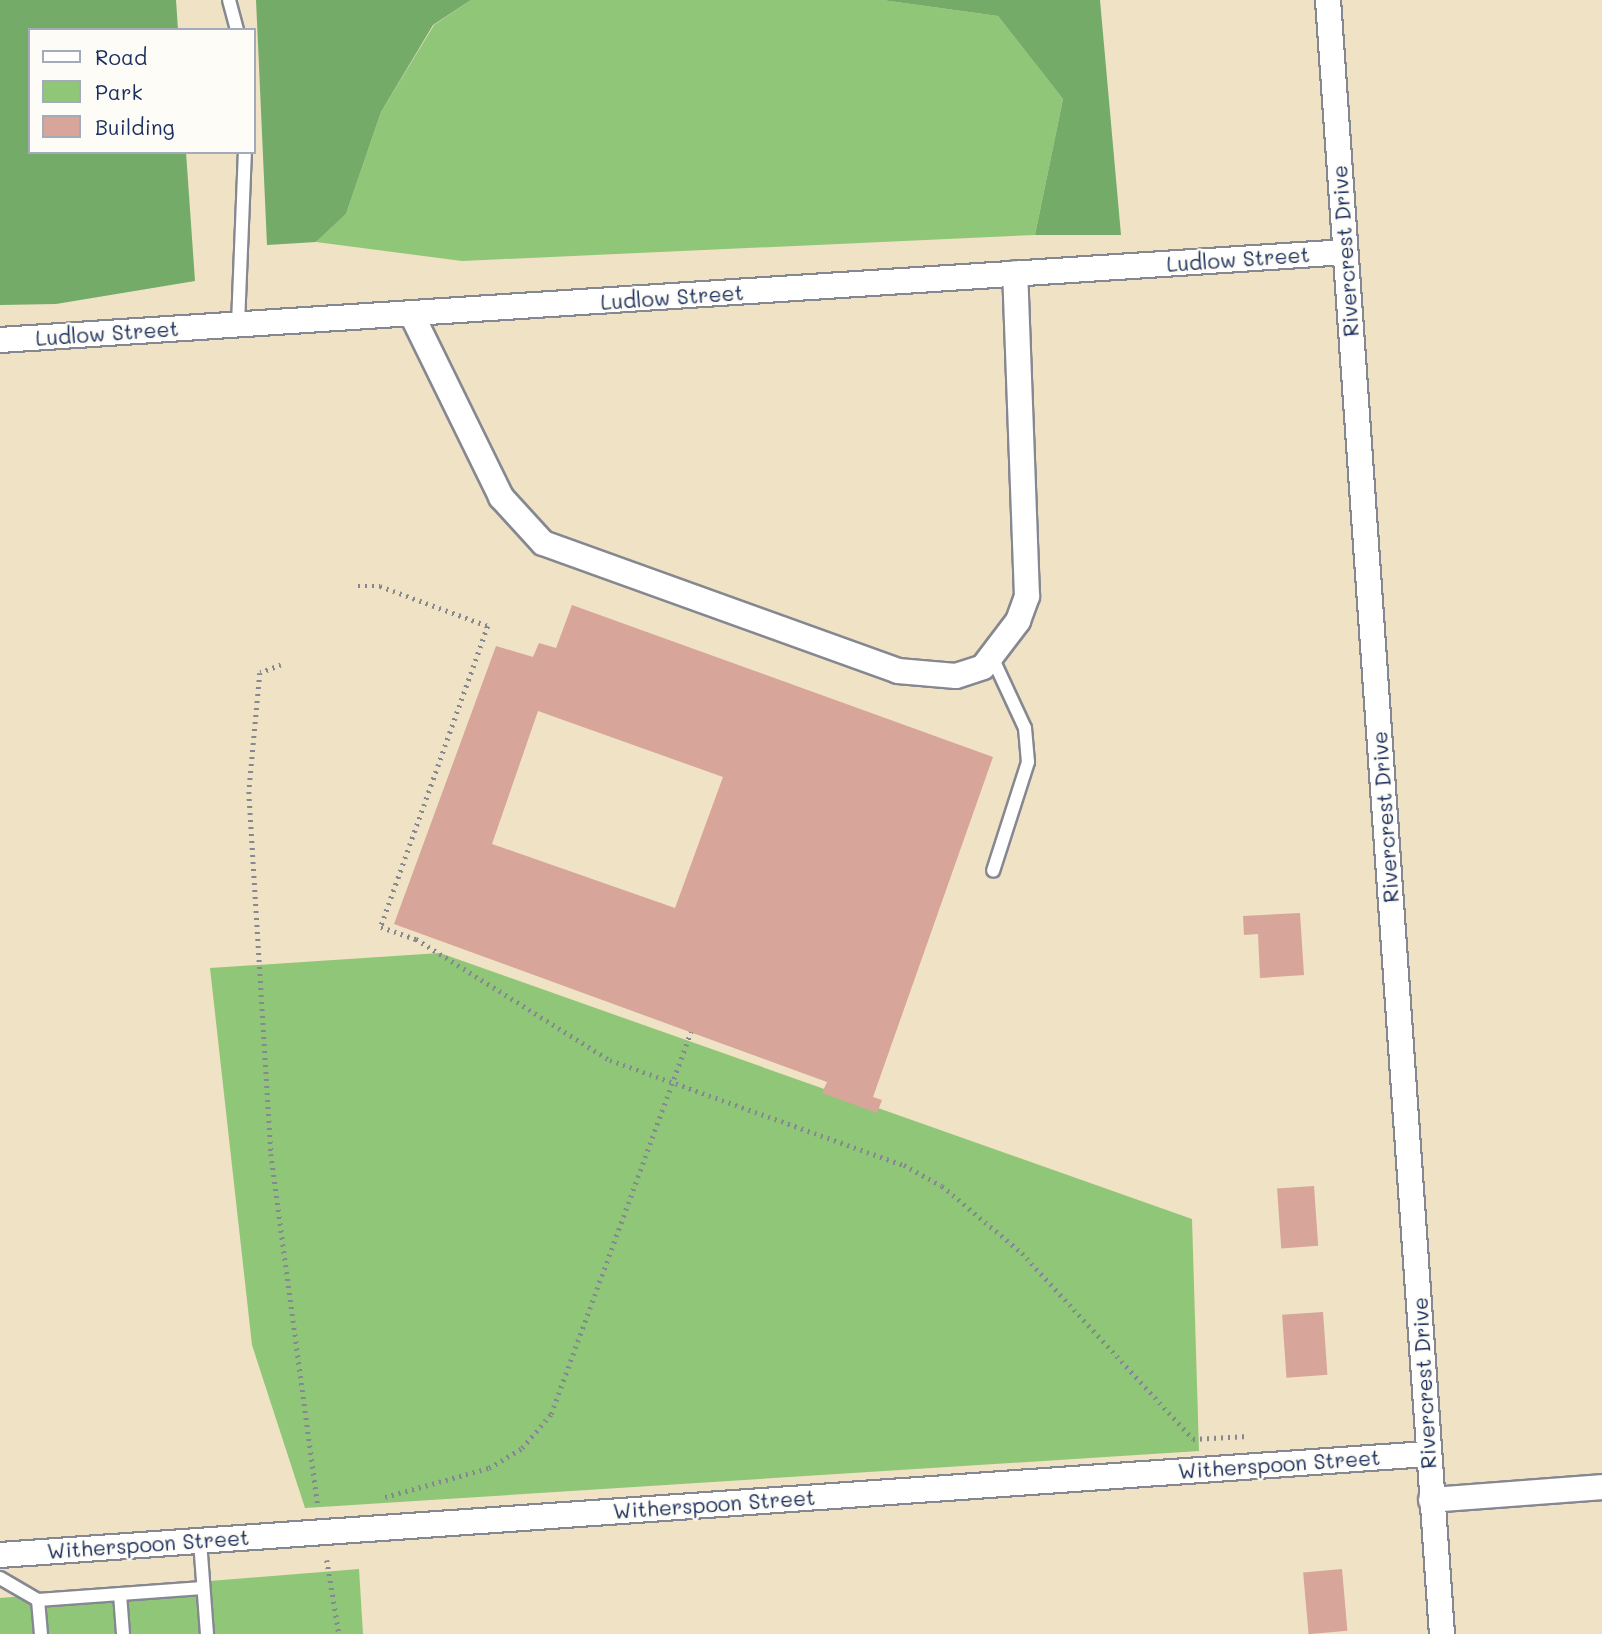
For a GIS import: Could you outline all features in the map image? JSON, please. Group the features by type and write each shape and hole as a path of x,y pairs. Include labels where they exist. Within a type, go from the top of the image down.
{"street":[{"name":"Rivercrest Drive","path":"1328,0 1427,1454 1442,1634"},
{"name":"Ludlow Street","path":"0,340 1345,252"},
{"path":"412,315 501,497 543,543 898,671 956,676 992,657 1018,621 1030,558 1015,273"},
{"name":"Witherspoon Street","path":"0,1555 1427,1454"},
{"path":"1432,1500 1602,1487"}],"lane":[{"path":"229,0 236,28"},
{"path":"238,324 245,154"},
{"path":"992,657 1025,728 1028,762 993,871"},
{"path":"200,1541 207,1634"},
{"path":"0,1578 38,1600 203,1588"},
{"path":"120,1594 123,1634"},
{"path":"38,1600 41,1634"}],"path":[{"path":"358,586 380,586 488,626 381,927 416,939 610,1060 904,1165 942,1186 1022,1253 1193,1439 1263,1435"},
{"path":"281,665 260,673 249,792 271,1154 318,1504 339,1634"},
{"path":"377,1499 489,1468 522,1448 551,1414 691,1032"},
{"path":"318,1504 329,1503"}],"green space":[{"path":"0,0 176,0 178,28 28,28 28,154 186,154 195,281 56,304 0,305"},
{"path":"256,0 471,0 433,25 381,112 346,214 316,242 267,245"},
{"path":"471,0 882,0 998,16 1063,99 1035,235 462,261 316,242 346,214 381,112 434,25"},
{"path":"882,0 1100,0 1121,235 1035,235 1063,99 998,16"},
{"path":"440,953 1192,1219 1199,1451 305,1508 252,1345 210,968"},
{"path":"359,1569 363,1634 0,1634 0,1598"}],"building":[{"path":"572,605 993,757 873,1097 882,1100 877,1113 822,1093 827,1082 394,924 496,646 533,657 539,643 556,648","holes":["538,711 723,777 675,908 492,844"]},
{"path":"1300,913 1304,975 1260,978 1258,934 1244,935 1243,916"},
{"path":"1314,1186 1318,1246 1281,1248 1277,1189"},
{"path":"1323,1312 1327,1375 1286,1378 1282,1315"},
{"path":"1342,1569 1347,1631 1309,1634 1303,1572"}]}
